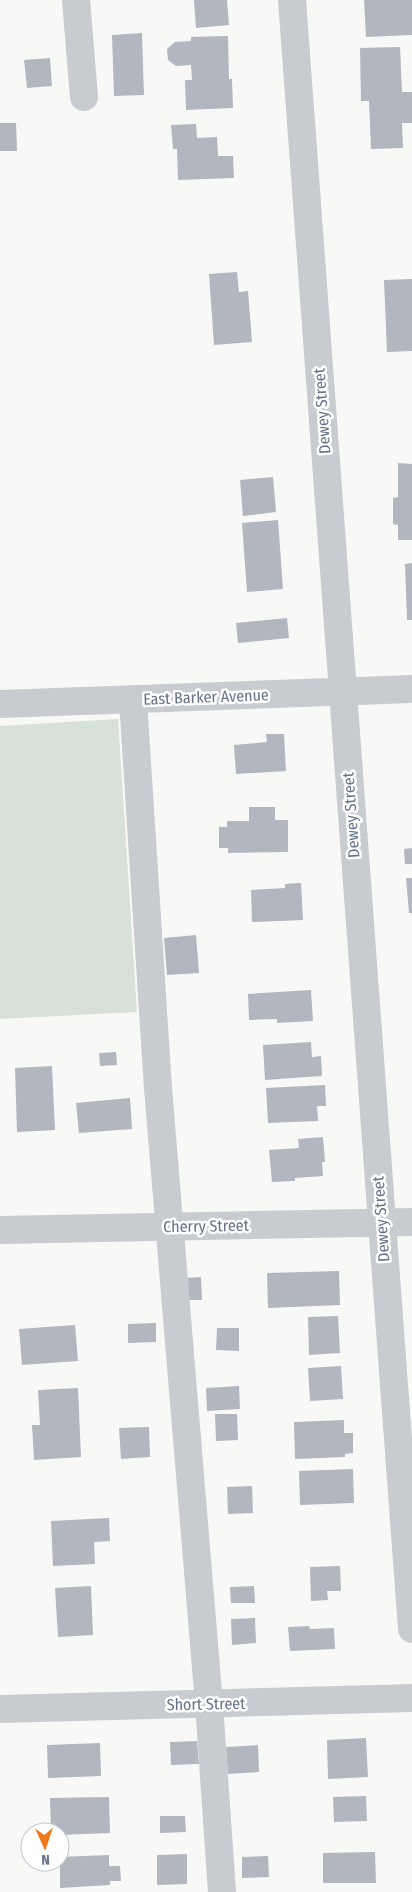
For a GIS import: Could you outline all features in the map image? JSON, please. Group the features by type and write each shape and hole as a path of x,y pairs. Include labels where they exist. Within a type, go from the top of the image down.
{"street":[{"path":"76,0 84,97"},
{"name":"Dewey Street","path":"292,0 412,1629"},
{"name":"East Barker Avenue","path":"0,704 412,689"},
{"path":"133,700 168,1227 209,1704 222,1892"},
{"name":"Cherry Street","path":"0,1230 412,1222"},
{"name":"Short Street","path":"0,1709 412,1698"}],"shaded area":[{"path":"118,719 137,1012 0,1019 0,726"}],"building":[{"path":"194,0 227,0 229,25 196,28"},
{"path":"364,0 412,0 412,35 366,37"},
{"path":"142,33 144,95 114,96 112,35"},
{"path":"228,36 229,79 232,79 233,108 186,110 185,80 192,80 191,65 176,66 168,60 167,49 175,42 191,41 191,37"},
{"path":"400,47 402,92 412,92 412,123 402,123 403,148 371,149 369,101 361,101 360,48"},
{"path":"50,58 52,86 27,88 24,60"},
{"path":"0,123 16,123 17,151 0,151"},
{"path":"196,124 197,138 217,137 218,156 233,156 234,178 178,180 177,149 173,149 171,125"},
{"path":"237,272 239,292 248,291 252,342 214,345 209,274"},
{"path":"412,279 412,351 387,352 384,280"},
{"path":"398,463 412,464 412,540 398,540 398,525 393,524 393,498 398,497"},
{"path":"273,477 276,512 243,516 240,480"},
{"path":"278,520 283,589 247,592 242,523"},
{"path":"412,563 412,620 407,620 405,564"},
{"path":"287,618 289,638 238,643 236,623"},
{"path":"266,734 284,734 286,771 236,774 234,745 267,742"},
{"path":"249,807 275,807 275,820 288,820 288,852 228,853 228,848 219,848 219,827 227,827 227,821 249,821"},
{"path":"412,848 412,864 405,864 404,849"},
{"path":"406,878 412,878 412,913 409,913"},
{"path":"301,883 303,920 252,922 251,890 285,888 285,884"},
{"path":"196,935 199,973 167,975 164,938"},
{"path":"311,990 313,1021 277,1023 277,1019 249,1020 248,994"},
{"path":"311,1042 312,1057 321,1056 322,1076 265,1080 263,1045"},
{"path":"116,1052 117,1065 100,1066 99,1053"},
{"path":"52,1066 55,1130 17,1132 15,1068"},
{"path":"325,1085 326,1106 317,1106 318,1121 268,1123 266,1088"},
{"path":"130,1098 132,1129 79,1133 76,1103"},
{"path":"323,1137 325,1162 322,1162 323,1176 295,1178 295,1181 272,1182 269,1150 299,1148 298,1139"},
{"path":"339,1271 340,1305 268,1308 267,1273"},
{"path":"201,1277 202,1300 185,1300 185,1278"},
{"path":"338,1316 340,1353 309,1355 308,1317"},
{"path":"156,1323 156,1342 128,1343 128,1324"},
{"path":"75,1325 78,1361 22,1365 19,1329"},
{"path":"217,1328 239,1328 239,1351 216,1350"},
{"path":"341,1366 343,1399 310,1401 308,1368"},
{"path":"239,1386 240,1409 207,1411 206,1388"},
{"path":"78,1388 81,1457 34,1460 32,1425 40,1425 38,1390"},
{"path":"215,1414 237,1414 238,1440 216,1441"},
{"path":"344,1420 344,1433 353,1433 353,1453 345,1454 345,1457 295,1459 294,1422"},
{"path":"149,1427 150,1457 121,1459 119,1428"},
{"path":"353,1469 354,1503 300,1505 299,1471"},
{"path":"252,1486 253,1513 228,1514 227,1487"},
{"path":"109,1518 110,1541 94,1542 95,1564 53,1566 51,1521"},
{"path":"340,1566 341,1591 327,1591 328,1600 311,1601 310,1567"},
{"path":"91,1586 93,1635 58,1637 55,1588"},
{"path":"254,1586 255,1603 231,1603 230,1587"},
{"path":"255,1618 256,1643 232,1645 231,1619"},
{"path":"309,1626 310,1629 334,1628 335,1649 290,1651 288,1627"},
{"path":"366,1738 368,1777 328,1779 327,1740"},
{"path":"197,1741 199,1764 171,1765 170,1742"},
{"path":"100,1743 101,1776 48,1778 47,1745"},
{"path":"258,1745 259,1772 228,1774 226,1747"},
{"path":"366,1796 367,1821 334,1822 333,1797"},
{"path":"109,1797 110,1833 70,1835 70,1822 51,1822 50,1798"},
{"path":"160,1816 185,1816 186,1832 160,1833"},
{"path":"375,1852 376,1883 323,1883 323,1853"},
{"path":"187,1854 187,1884 157,1885 157,1855"},
{"path":"109,1855 109,1866 120,1866 121,1881 110,1881 110,1885 60,1888 60,1872 70,1872 70,1857"},
{"path":"268,1856 269,1877 242,1878 242,1857"}]}
